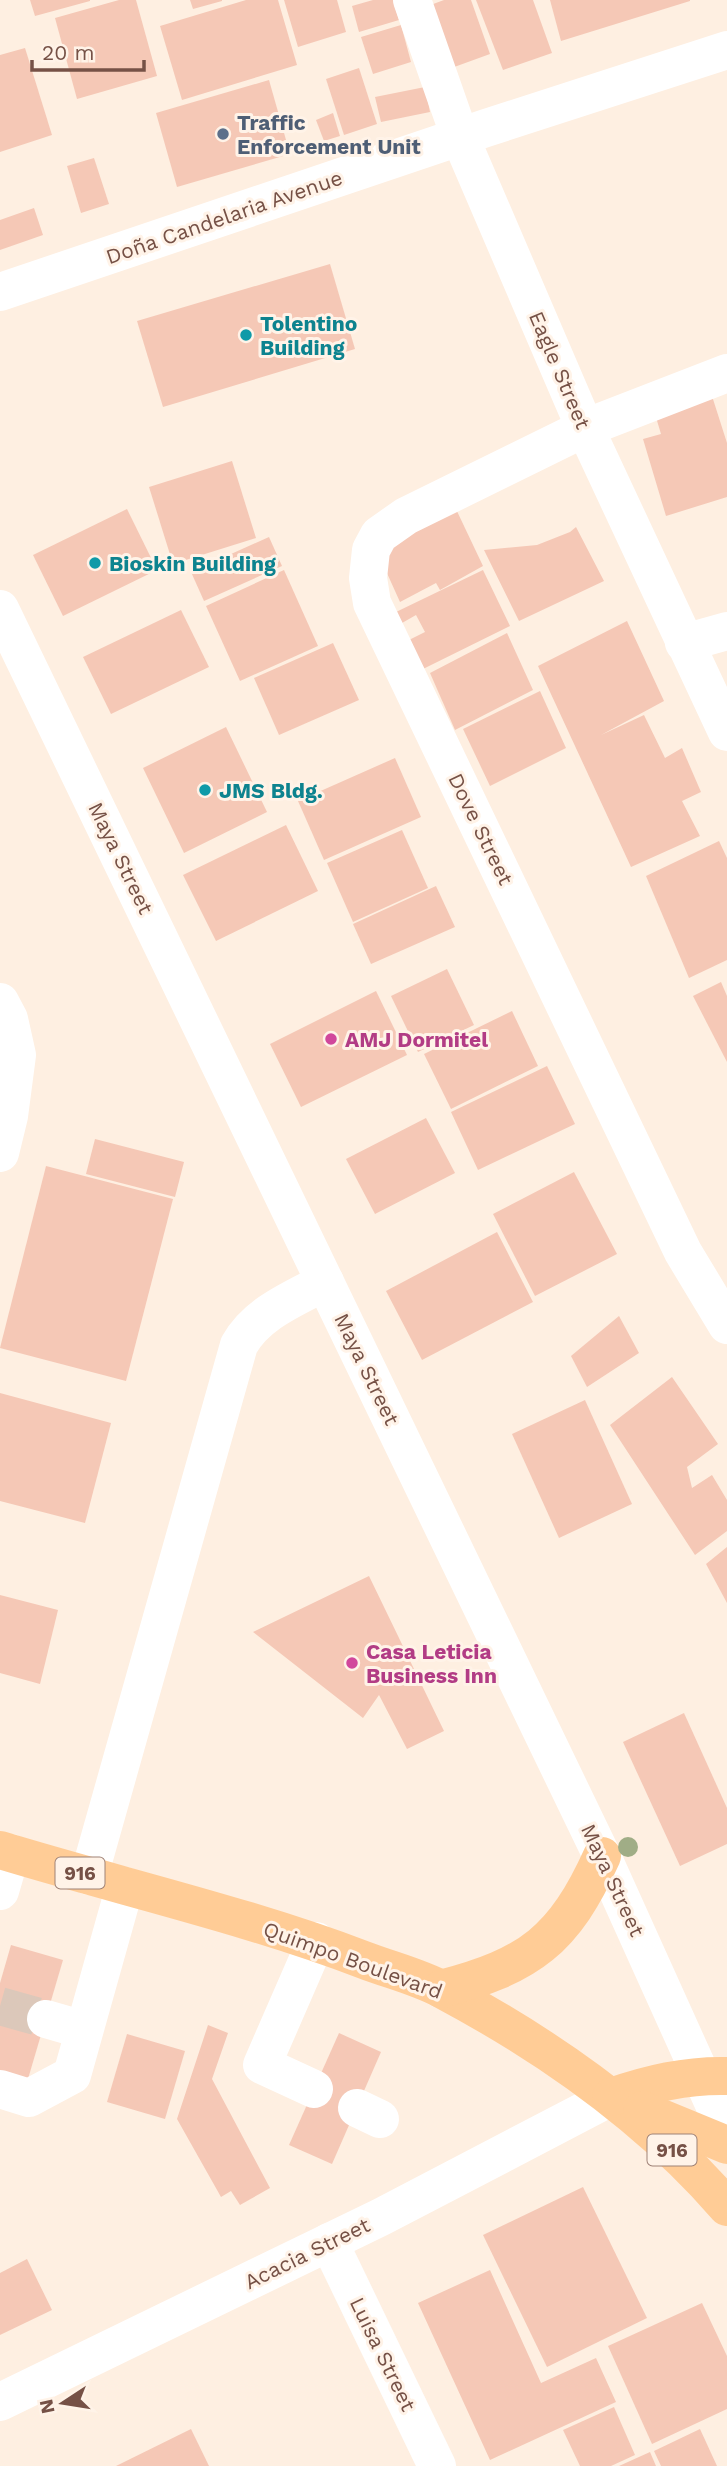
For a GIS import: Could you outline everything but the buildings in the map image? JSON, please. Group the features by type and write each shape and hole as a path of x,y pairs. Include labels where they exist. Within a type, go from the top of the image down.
{"main road":[{"name":"Quimpo Boulevard","path":"6,1852 316,1941 441,1989 535,2045 611,2097 682,2159 727,2207"},
{"path":"441,1989 500,1971 534,1951 563,1923 602,1856"},
{"path":"611,2097 659,2082 715,2075"},
{"path":"611,2097 727,2144"}],"street":[{"name":"Eagle Street","path":"412,0 460,137 585,428 727,732"},
{"name":"Doña Candelaria Avenue","path":"0,292 460,137 727,51"},
{"name":"Dove Street","path":"727,373 585,428 406,516 379,535 371,550 368,578 372,603 683,1252 727,1325"},
{"name":"Maya Street","path":"0,609 602,1856 715,2075 727,2133"},
{"path":"684,643 727,631"},
{"path":"0,1002 9,1019 18,1055 9,1116 0,1153"},
{"path":"89,1876 239,1345 246,1331 257,1321 325,1282"},
{"path":"0,1891 6,1852"},
{"path":"0,2089 29,2098 72,2075 125,1886"},
{"path":"314,2089 262,2065 316,1941"},
{"path":"46,2019 85,2030"},
{"name":"Acacia Street","path":"0,2402 329,2242 611,2097"},
{"name":"Luisa Street","path":"329,2242 437,2466"}],"tunnel":[{"path":"0,2006 46,2019"}],"place":[{"name":"Traffic Enforcement Unit","path":"223,134"},
{"name":"Tolentino Building","path":"246,335"},
{"name":"Bioskin Building","path":"95,563"},
{"name":"JMS Bldg.","path":"205,790"},
{"name":"AMJ Dormitel","path":"331,1039"},
{"name":"Casa Leticia Business Inn","path":"352,1663"}]}
